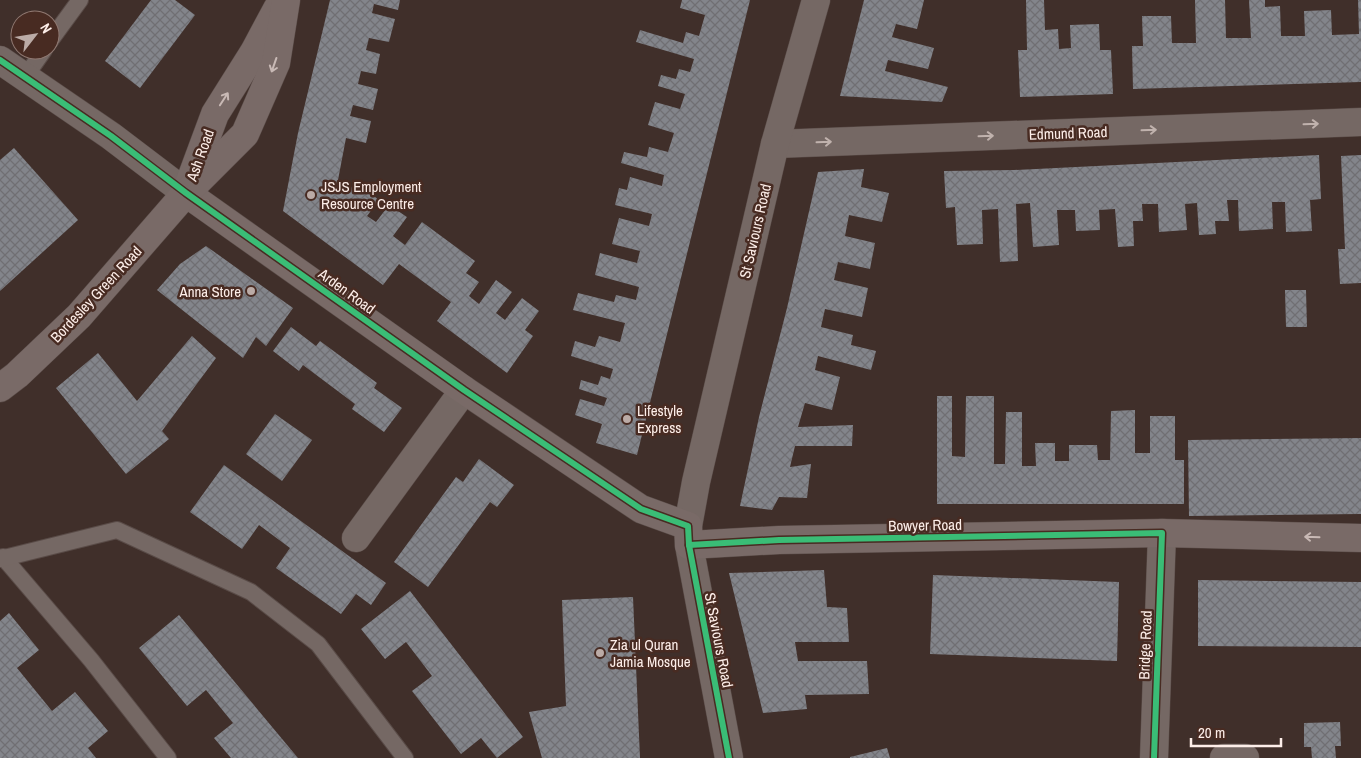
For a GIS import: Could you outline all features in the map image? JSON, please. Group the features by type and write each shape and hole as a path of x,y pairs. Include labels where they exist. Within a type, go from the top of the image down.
{"main road":[{"name":"Ash Road","path":"186,193 215,114 254,52 281,0"},
{"name":"Ash Road","path":"186,193 245,134 276,62 286,0"},
{"name":"Bordesley Green Road","path":"0,388 17,376 79,316 186,193"},
{"name":"Arden Road","path":"186,193 464,390 641,508 688,535"},
{"name":"Bowyer Road","path":"688,535 779,540 1162,533 1361,538"}],"street":[{"name":"St Saviours Road","path":"729,758 688,535 696,482 775,144 816,0"},
{"name":"Arden Road","path":"0,60 111,136 186,193"},
{"name":"Edmund Road","path":"775,144 1361,122"},
{"path":"356,538 464,390"},
{"name":"Bridge Road","path":"1154,758 1162,533"},
{"path":"1224,758 1245,758"}],"lane":[{"path":"60,27 80,0"},
{"path":"25,77 37,60"},
{"path":"168,758 92,660 2,558 117,530 251,592 318,644 405,758"}],"building":[{"path":"151,0 175,0 195,15 140,88 105,61"},
{"path":"330,0 400,0 398,10 374,4 372,13 395,19 389,42 369,38 366,50 380,54 376,74 361,71 358,84 378,89 373,110 353,105 350,116 371,121 366,143 346,138 338,180 354,189 358,184 379,200 367,216 376,222 389,205 407,217 393,236 405,245 422,222 475,261 466,273 479,282 469,296 479,304 496,280 512,292 496,313 505,320 522,298 539,311 525,330 533,336 507,373 437,321 451,302 399,264 383,285 283,211 298,133"},
{"path":"682,0 750,0 637,455 596,443 602,424 575,415 580,399 604,406 607,398 579,389 581,380 598,385 601,376 610,379 613,369 571,356 575,341 595,347 599,336 620,342 625,323 573,310 578,293 614,302 616,295 636,300 639,287 595,275 600,253 637,263 640,251 612,244 619,218 649,226 652,214 615,205 619,188 627,190 630,177 662,186 664,175 621,163 624,152 647,157 649,147 668,152 674,133 648,125 655,102 680,109 685,94 658,86 661,75 676,79 679,69 690,72 694,59 636,42 640,30 683,43 686,32 699,36 705,15 680,8"},
{"path":"864,0 924,0 917,29 896,24 892,37 934,48 928,69 888,60 885,71 948,87 942,102 840,96"},
{"path":"1026,0 1044,0 1045,30 1058,29 1059,49 1071,48 1070,25 1099,24 1100,50 1111,50 1113,94 1020,97 1018,50 1027,50"},
{"path":"1195,0 1225,0 1226,38 1251,38 1249,0 1265,0 1265,7 1280,6 1281,36 1305,36 1304,11 1331,10 1332,35 1359,34 1358,0 1361,0 1361,82 1133,89 1132,46 1143,46 1142,16 1171,16 1172,43 1196,43"},
{"path":"14,148 78,220 0,291 0,160"},
{"path":"1319,155 1321,199 1310,200 1312,231 1286,232 1285,202 1272,202 1273,229 1239,231 1238,200 1227,200 1229,221 1215,221 1216,234 1199,235 1197,203 1185,204 1187,230 1159,232 1158,204 1142,204 1143,221 1133,221 1134,246 1118,247 1115,209 1099,210 1100,230 1076,231 1075,210 1057,210 1059,245 1033,247 1030,203 1016,204 1018,261 1000,262 998,209 982,210 983,244 957,245 955,207 946,208 944,171 1014,170"},
{"path":"1361,155 1361,283 1340,284 1338,249 1345,249 1341,156"},
{"path":"864,169 861,187 889,193 882,222 849,215 845,236 875,243 870,269 838,262 834,280 868,288 862,317 825,309 821,327 853,335 851,345 876,351 871,370 818,356 815,370 840,377 832,410 805,403 798,427 853,425 852,446 795,446 790,467 811,464 807,498 779,497 772,510 740,506 759,417 787,308 818,172"},
{"path":"206,246 293,308 266,346 256,337 243,358 157,290 180,264"},
{"path":"1285,290 1306,290 1307,327 1286,327"},
{"path":"291,327 316,346 320,341 377,383 374,388 402,408 384,432 352,409 355,404 303,365 299,371 273,351"},
{"path":"192,336 216,358 162,431 169,439 126,474 56,388 98,353 137,401"},
{"path":"937,396 952,396 952,456 965,457 966,396 994,396 994,464 1005,464 1006,412 1022,412 1022,466 1036,466 1035,443 1055,443 1055,461 1069,461 1069,445 1097,445 1098,460 1110,460 1111,411 1135,410 1135,453 1150,453 1150,416 1175,416 1175,460 1184,460 1184,504 937,504"},
{"path":"275,414 312,440 282,481 246,454"},
{"path":"1361,438 1361,514 1189,516 1188,440"},
{"path":"479,459 514,485 497,507 490,502 428,587 394,562 456,477 463,482"},
{"path":"224,465 386,583 371,605 356,594 341,614 276,568 290,548 259,525 242,549 190,512"},
{"path":"824,570 827,607 847,608 849,642 795,642 798,661 867,661 869,694 805,695 807,709 763,713 729,573"},
{"path":"933,575 1119,582 1117,661 930,654"},
{"path":"1198,580 1361,582 1361,647 1198,646"},
{"path":"410,591 523,737 497,758 481,738 461,754 412,691 432,676 406,642 385,659 361,629"},
{"name":"Zia ul Quran Jamia Mosque","path":"633,597 640,758 542,758 529,712 566,706 562,600"},
{"path":"9,613 39,650 17,668 52,711 75,692 108,731 88,748 96,758 0,758 0,621"},
{"path":"179,615 298,758 231,758 214,738 233,723 206,690 187,706 139,648"},
{"path":"1340,722 1341,746 1335,746 1336,758 1312,758 1311,747 1304,747 1304,723"},
{"path":"887,748 890,758 850,758 850,757"}],"cycle path":[{"path":"0,60 111,136 186,193 464,390 641,509 688,526 689,545 729,758"},
{"path":"689,545 779,540 1162,533 1154,758"}],"place":[{"name":"JSJS Employment Resource Centre","path":"311,195"},
{"name":"Anna Store","path":"251,291"},
{"name":"Lifestyle Express","path":"627,419"},
{"name":"Zia ul Quran Jamia Mosque","path":"600,653"}]}
